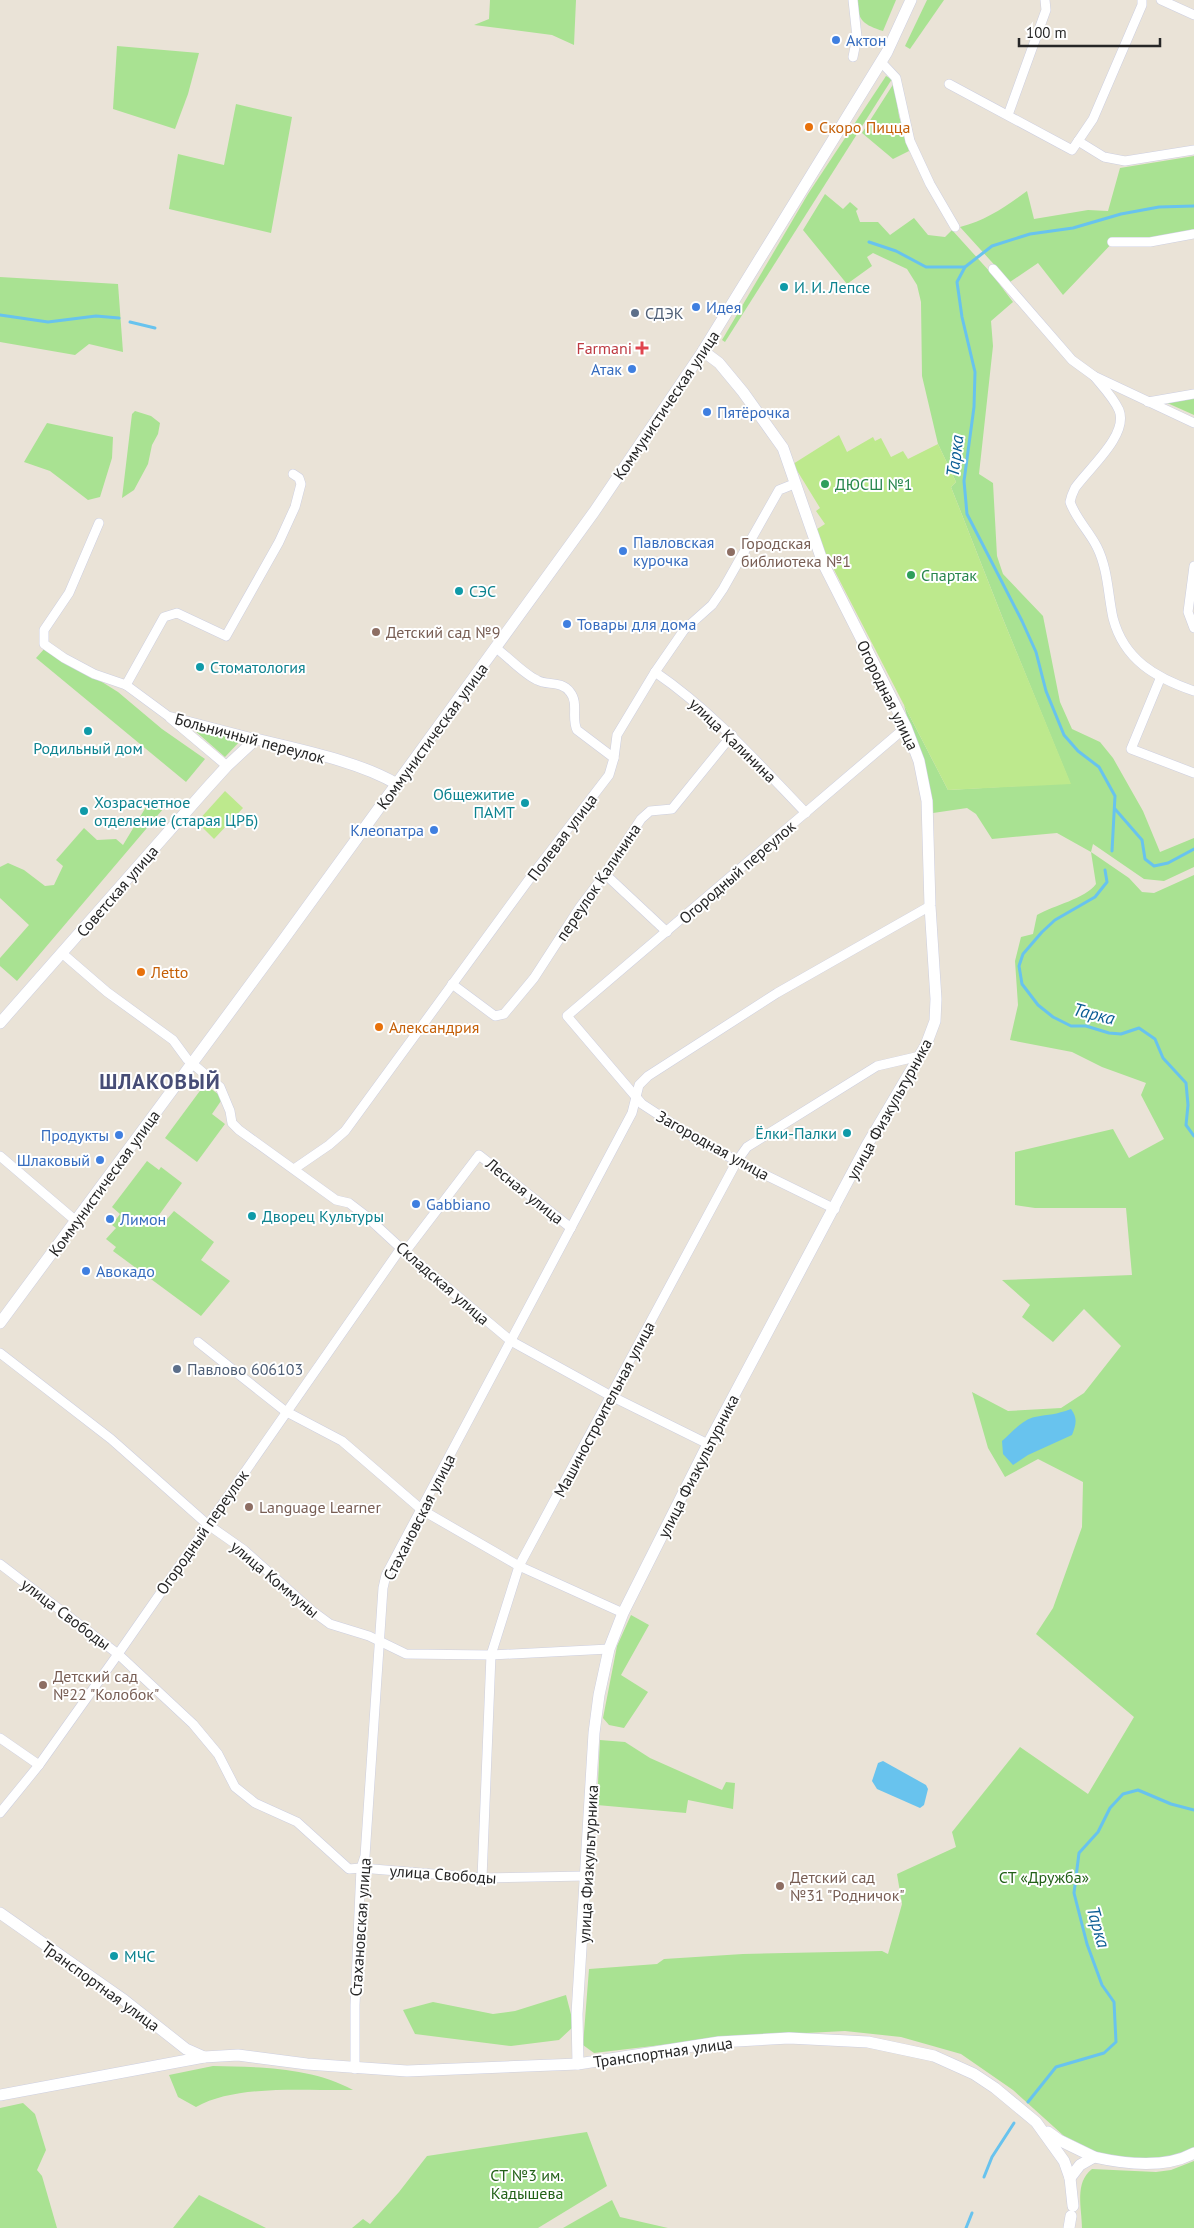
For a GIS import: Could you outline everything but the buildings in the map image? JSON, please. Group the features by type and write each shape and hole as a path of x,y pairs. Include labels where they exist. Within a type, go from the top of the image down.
{"street":[{"path":"853,0 857,36 853,57"},
{"name":"Коммунистическая улица","path":"0,1323 397,784 594,512 703,351 882,62 911,0"},
{"path":"1008,115 1046,10 1045,0"},
{"path":"949,84 1072,150 1093,119 1142,4 1142,0"},
{"path":"1161,0 1194,15"},
{"path":"882,62 896,78 910,141 930,184 955,227"},
{"path":"1078,141 1104,157 1125,161 1194,150"},
{"path":"1112,242 1150,242 1194,234"},
{"path":"993,269 1072,360 1094,376 1145,402 1194,423"},
{"name":"Огородная улица","path":"703,351 719,363 737,384 782,448 823,563 906,727 919,761 927,801 930,906"},
{"path":"1094,376 1112,398 1120,412 1120,423 1117,434 1104,454 1074,489 1070,502 1075,517 1097,547 1105,571 1114,619 1124,644 1138,662 1160,678 1194,691"},
{"path":"1145,402 1194,394"},
{"path":"126,685 164,617 177,613 226,636 279,542 295,507 301,484 299,478 293,474"},
{"name":"Полевая улица","path":"294,1169 329,1145 345,1131 452,984 609,775 614,758 616,735 655,672 684,630 712,605 723,589 779,490 794,484"},
{"name":"Больничный переулок","path":"99,523 68,593 44,630 44,644 64,658 94,674 126,685 168,716 346,764 386,778 397,784"},
{"path":"1194,566 1188,612 1194,628"},
{"path":"496,648 538,681 560,684 570,691 574,701 574,722 577,730 614,758"},
{"name":"улица Калинина","path":"655,672 683,692 732,735 806,812"},
{"path":"1160,678 1131,749 1194,772"},
{"path":"168,716 227,766"},
{"name":"Огородный переулок","path":"567,1016 906,727"},
{"name":"переулок Калинина","path":"452,984 495,1016 504,1014 534,978 641,819 650,811 672,809 732,735"},
{"name":"Советская улица","path":"0,1023 63,954 227,766 256,739"},
{"path":"605,874 667,932"},
{"path":"636,1099 639,1085 659,1069 778,993 930,906"},
{"name":"улица Физкультурника","path":"578,2064 578,2014 594,1733 599,1695 609,1649 623,1613 708,1444 835,1209 867,1145 932,1033 935,1021 936,999 930,906"},
{"name":"Складская улица","path":"63,954 107,992 173,1040 192,1063 220,1087 230,1111 232,1122 239,1130 336,1200 349,1203 511,1341 612,1396 708,1444"},
{"name":"Загородная улица","path":"567,1016 636,1099 688,1134 737,1161 835,1209"},
{"name":"Машиностроительная улица","path":"482,1878 491,1655 519,1566 737,1161 747,1147 877,1066 920,1056"},
{"name":"Стахановская улица","path":"355,2068 355,2005 361,1868 365,1856 383,1588 386,1576 632,1112 636,1099"},
{"name":"Огородный переулок","path":"0,1813 39,1765 118,1654 285,1411 403,1250 479,1155"},
{"name":"Лесная улица","path":"479,1155 571,1228"},
{"path":"0,1156 76,1221"},
{"path":"198,1342 285,1411 342,1440 422,1510 519,1566 623,1613"},
{"name":"улица Коммуны","path":"0,1353 111,1439 207,1524 244,1550 311,1610 330,1624 369,1636 406,1654 491,1655 609,1649"},
{"name":"улица Свободы","path":"0,1564 118,1654 194,1724 218,1754 236,1786 256,1803 297,1822 349,1869 361,1868 482,1878 586,1876"},
{"path":"0,1738 39,1765"},
{"name":"Транспортная улица","path":"0,1914 124,2000 186,2049 204,2057"},
{"name":"Транспортная улица","path":"0,2094 204,2057 238,2055 355,2068 407,2071 578,2064 719,2042 790,2038 868,2042 934,2056 974,2074 995,2088 1036,2122 1064,2161 1070,2178 1072,2211 1069,2228"},
{"path":"1036,2122 1059,2140 1094,2158 1120,2163 1168,2162 1194,2153"},
{"path":"1070,2178 1080,2165 1094,2158"}],"green space":[{"path":"490,0 576,0 574,45 552,35 474,25 489,19"},
{"path":"856,0 896,0 883,31 871,27 863,21 858,13"},
{"path":"927,0 944,0 910,49 905,46"},
{"path":"117,46 199,53 188,94 175,129 113,109"},
{"path":"886,76 892,79 725,342 722,340 808,194"},
{"path":"894,83 899,116 909,151 893,159 862,133"},
{"path":"236,104 292,117 271,233 169,209 178,154 224,165"},
{"path":"1194,156 1194,229 1152,240 1116,239 1063,295 1038,263 1010,282 960,227 987,217 1027,191 1034,219 1088,210 1108,211 1120,168"},
{"path":"825,194 843,209 850,202 858,209 856,211 860,222 878,222 890,235 914,218 928,235 945,237 952,230 991,273 1013,302 991,321 993,346 979,474 993,483 997,556 1003,574 1043,616 1060,702 1072,729 1100,742 1113,758 1143,811 1160,852 1194,838 1194,867 1164,881 1144,879 1093,844 1091,852 1057,833 992,839 976,814 967,808 933,813 904,705 948,790 1070,783 951,487 956,482 938,444 922,376 921,302 917,285 907,269 873,253 867,257 872,266 847,284 803,230"},
{"path":"0,277 118,284 123,352 89,344 75,355 0,342"},
{"path":"1194,396 1194,415 1165,402"},
{"path":"135,411 151,416 160,423 148,464 134,490 122,498 132,414"},
{"path":"47,423 113,437 112,458 100,497 88,500 50,471 24,462"},
{"name":"Спартак","path":"839,435 847,452 873,437 875,441 881,438 891,457 903,451 908,459 938,444 956,482 951,487 1071,784 948,790 814,531 825,524 816,511 820,508 793,464"},
{"path":"46,647 118,692 162,729 205,759 186,782 36,658"},
{"path":"196,726 241,740 225,757 194,730"},
{"path":"225,791 243,808 214,839 197,822"},
{"path":"149,802 169,802 17,981 0,966 0,958 29,925 0,898 0,867 8,863 24,870 45,886 54,885 63,866 56,860 84,828 97,840 116,839 123,845"},
{"name":"СТ «Дружба»","path":"1091,852 1129,878 1142,892 1154,893 1194,875 1194,2148 1167,2158 1116,2158 1094,2151 1064,2136 1013,2090 961,2054 901,2037 845,2031 729,2037 594,2053 583,2045 589,1969 657,1964 664,1959 743,1954 882,1951 888,1954 902,1904 897,1874 956,1847 952,1832 1020,1747 1088,1794 1134,1717 1036,1634 1053,1608 1082,1527 1083,1482 1038,1459 1005,1477 988,1448 972,1392 1008,1411 1061,1408 1084,1393 1121,1346 1084,1309 1053,1342 1022,1317 1030,1305 1002,1280 1132,1275 1126,1208 1035,1208 1015,1205 1015,1152 1113,1129 1129,1158 1164,1139 1141,1095 1146,1083 1102,1067 1072,1052 1010,1040 1018,1005 1015,961 1021,937 1033,934 1037,915 1085,894 1096,884"},
{"path":"205,1084 223,1098 212,1114 225,1124 197,1162 165,1138"},
{"path":"147,1161 159,1170 161,1167 182,1183 154,1222 160,1227 174,1211 214,1242 201,1260 230,1281 201,1316 113,1251 116,1247 106,1239 116,1228 112,1225 120,1214 112,1207"},
{"path":"631,1615 649,1625 621,1675 648,1692 624,1728 609,1725 603,1718 617,1646"},
{"path":"600,1740 625,1742 650,1758 722,1790 726,1782 735,1783 733,1809 688,1800 686,1813 597,1805"},
{"path":"566,1995 574,2026 559,2040 511,2046 415,2034 403,2010 433,2002 493,2014 515,2011"},
{"path":"213,2066 266,2068 302,2073 337,2082 353,2090 272,2090 251,2092 231,2095 196,2107 178,2097 169,2075"},
{"path":"23,2103 35,2114 46,2150 37,2170 42,2176 57,2228 0,2228 0,2108"},
{"name":"СТ №3 им. Кадышева","path":"587,2132 607,2186 538,2228 352,2228 363,2219 370,2224 399,2192 427,2156"},
{"path":"1194,2161 1194,2228 1082,2228 1081,2189 1086,2175 1092,2169 1156,2172 1171,2170"},
{"path":"199,2195 266,2228 173,2228"},
{"path":"612,2200 620,2217 668,2228 563,2228"}],"water":[{"path":"1071,1409 1075,1415 1076,1422 1072,1435 1028,1455 1013,1465 1003,1454 1002,1441 1022,1423 1031,1418"},
{"path":"883,1761 926,1785 928,1789 924,1805 920,1808 877,1789 872,1781 878,1763"}],"waterway":[{"name":"Тарка","path":"1112,851 1115,796 1099,767 1078,751 1064,735 1046,691 1036,652 967,514 964,481 974,407 975,372 962,317 957,282 965,267 992,246 1030,234 1073,228 1121,214 1159,207 1194,206"},
{"path":"869,242 896,251 926,267 965,267"},
{"path":"0,315 48,322 96,316 119,318"},
{"path":"130,322 155,328"},
{"path":"1115,809 1142,840 1145,859 1154,866 1168,863 1194,849"},
{"name":"Тарка","path":"1105,870 1107,882 1095,897 1055,920 1023,954 1019,966 1022,984 1038,1005 1053,1017 1071,1026 1086,1026 1109,1033 1121,1034 1139,1028 1155,1039 1163,1058 1186,1083 1188,1105 1186,1125 1194,1136"},
{"name":"Тарка","path":"1028,2102 1056,2067 1104,2053 1116,2042 1114,2002 1102,1985 1087,1944 1074,1893 1079,1853 1098,1832 1110,1808 1123,1794 1138,1790 1171,1804 1194,1810"},
{"name":"Тарка","path":"984,2177 992,2157 1014,2123"},
{"name":"Тарка","path":"966,2228 972,2213"}],"place":[{"name":"Актон","path":"836,40"},
{"name":"Скоро Пицца","path":"809,127"},
{"name":"И. И. Лепсе","path":"784,287"},
{"name":"Идея","path":"696,307"},
{"name":"СДЭК","path":"635,313"},
{"name":"Farmani","path":"642,348"},
{"name":"Атак","path":"632,369"},
{"name":"Пятёрочка","path":"707,412"},
{"name":"ДЮСШ №1","path":"825,484"},
{"name":"Павловская курочка","path":"623,551"},
{"name":"Городская библиотека №1","path":"731,552"},
{"name":"Спартак","path":"911,575"},
{"name":"СЭС","path":"459,591"},
{"name":"Товары для дома","path":"567,624"},
{"name":"Детский сад №9","path":"376,632"},
{"name":"Cтоматология","path":"200,667"},
{"name":"Родильный дом","path":"88,731"},
{"name":"Общежитие ПАМТ","path":"525,803"},
{"name":"Хозрасчетное отделение (старая ЦРБ)","path":"84,811"},
{"name":"Клеопатра","path":"434,830"},
{"name":"Леtto","path":"141,972"},
{"name":"Александрия","path":"379,1027"},
{"name":"Ёлки-Палки","path":"847,1133"},
{"name":"Продукты","path":"119,1135"},
{"name":"Шлаковый","path":"100,1160"},
{"name":"Gabbiano","path":"416,1204"},
{"name":"Дворец Культуры","path":"252,1216"},
{"name":"Лимон","path":"110,1219"},
{"name":"Авокадо","path":"86,1271"},
{"name":"Павлово 606103","path":"177,1369"},
{"name":"Language Learner","path":"249,1507"},
{"name":"Детский сад №22 \"Колобок\"","path":"43,1685"},
{"name":"Детский сад №31 \"Родничок\"","path":"780,1886"},
{"name":"МЧС","path":"114,1956"}],"district":[{"name":"ШЛАКОВЫЙ","path":"160,1082"}]}
